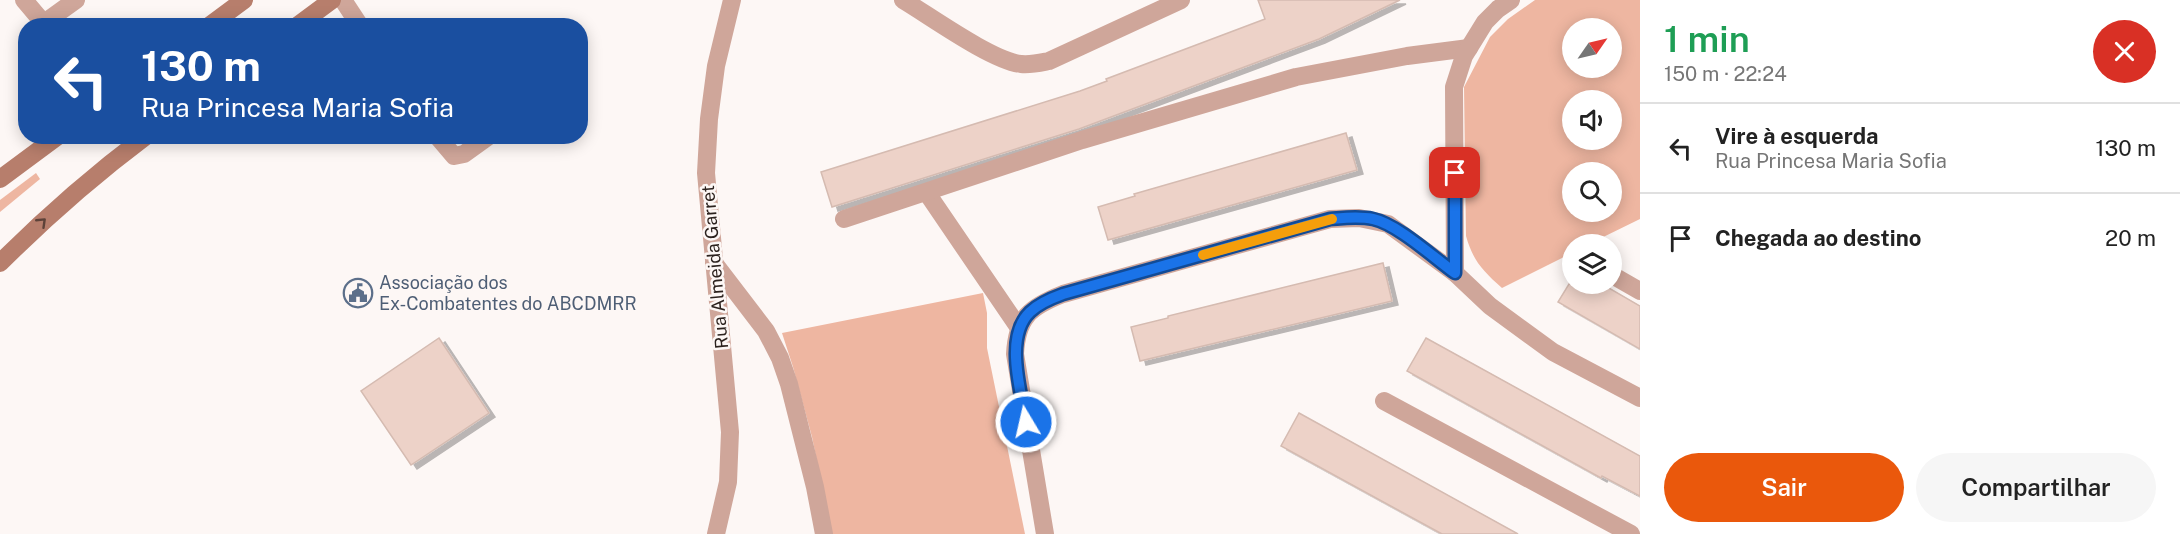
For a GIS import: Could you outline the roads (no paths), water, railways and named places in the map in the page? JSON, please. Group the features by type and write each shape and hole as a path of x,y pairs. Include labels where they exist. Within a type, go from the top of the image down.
{"main road":[{"path":"220,18 244,0"},
{"path":"308,18 332,0"},
{"path":"0,179 47,144"},
{"path":"0,262 55,210 135,144"}],"street":[{"path":"24,0 40,18"},
{"path":"53,18 76,0"},
{"path":"343,0 355,18"},
{"name":"Rua Almeida Garret","path":"716,534 728,482 729,403 712,262 706,173 709,119 716,66 732,0"},
{"path":"903,0 990,53 1019,64 1035,64 1048,61 1181,0"},
{"path":"1455,273 1454,87 1469,48 1485,22 1511,0"},
{"path":"844,219 1082,140 1296,77 1407,56 1469,48"},
{"path":"443,144 454,156 464,154 478,144"},
{"path":"927,193 1018,328"},
{"path":"1045,534 1015,354 1018,328 1031,310 1063,294 1330,219 1359,218 1388,224 1455,273 1490,306 1553,352 1640,398"},
{"path":"712,262 766,331 780,358 813,476 824,534"},
{"path":"1622,281 1640,291"},
{"path":"1384,401 1631,534"}],"place":[{"name":"Associação dos Ex-Combatentes do ABCDMRR","path":"358,293"}]}
